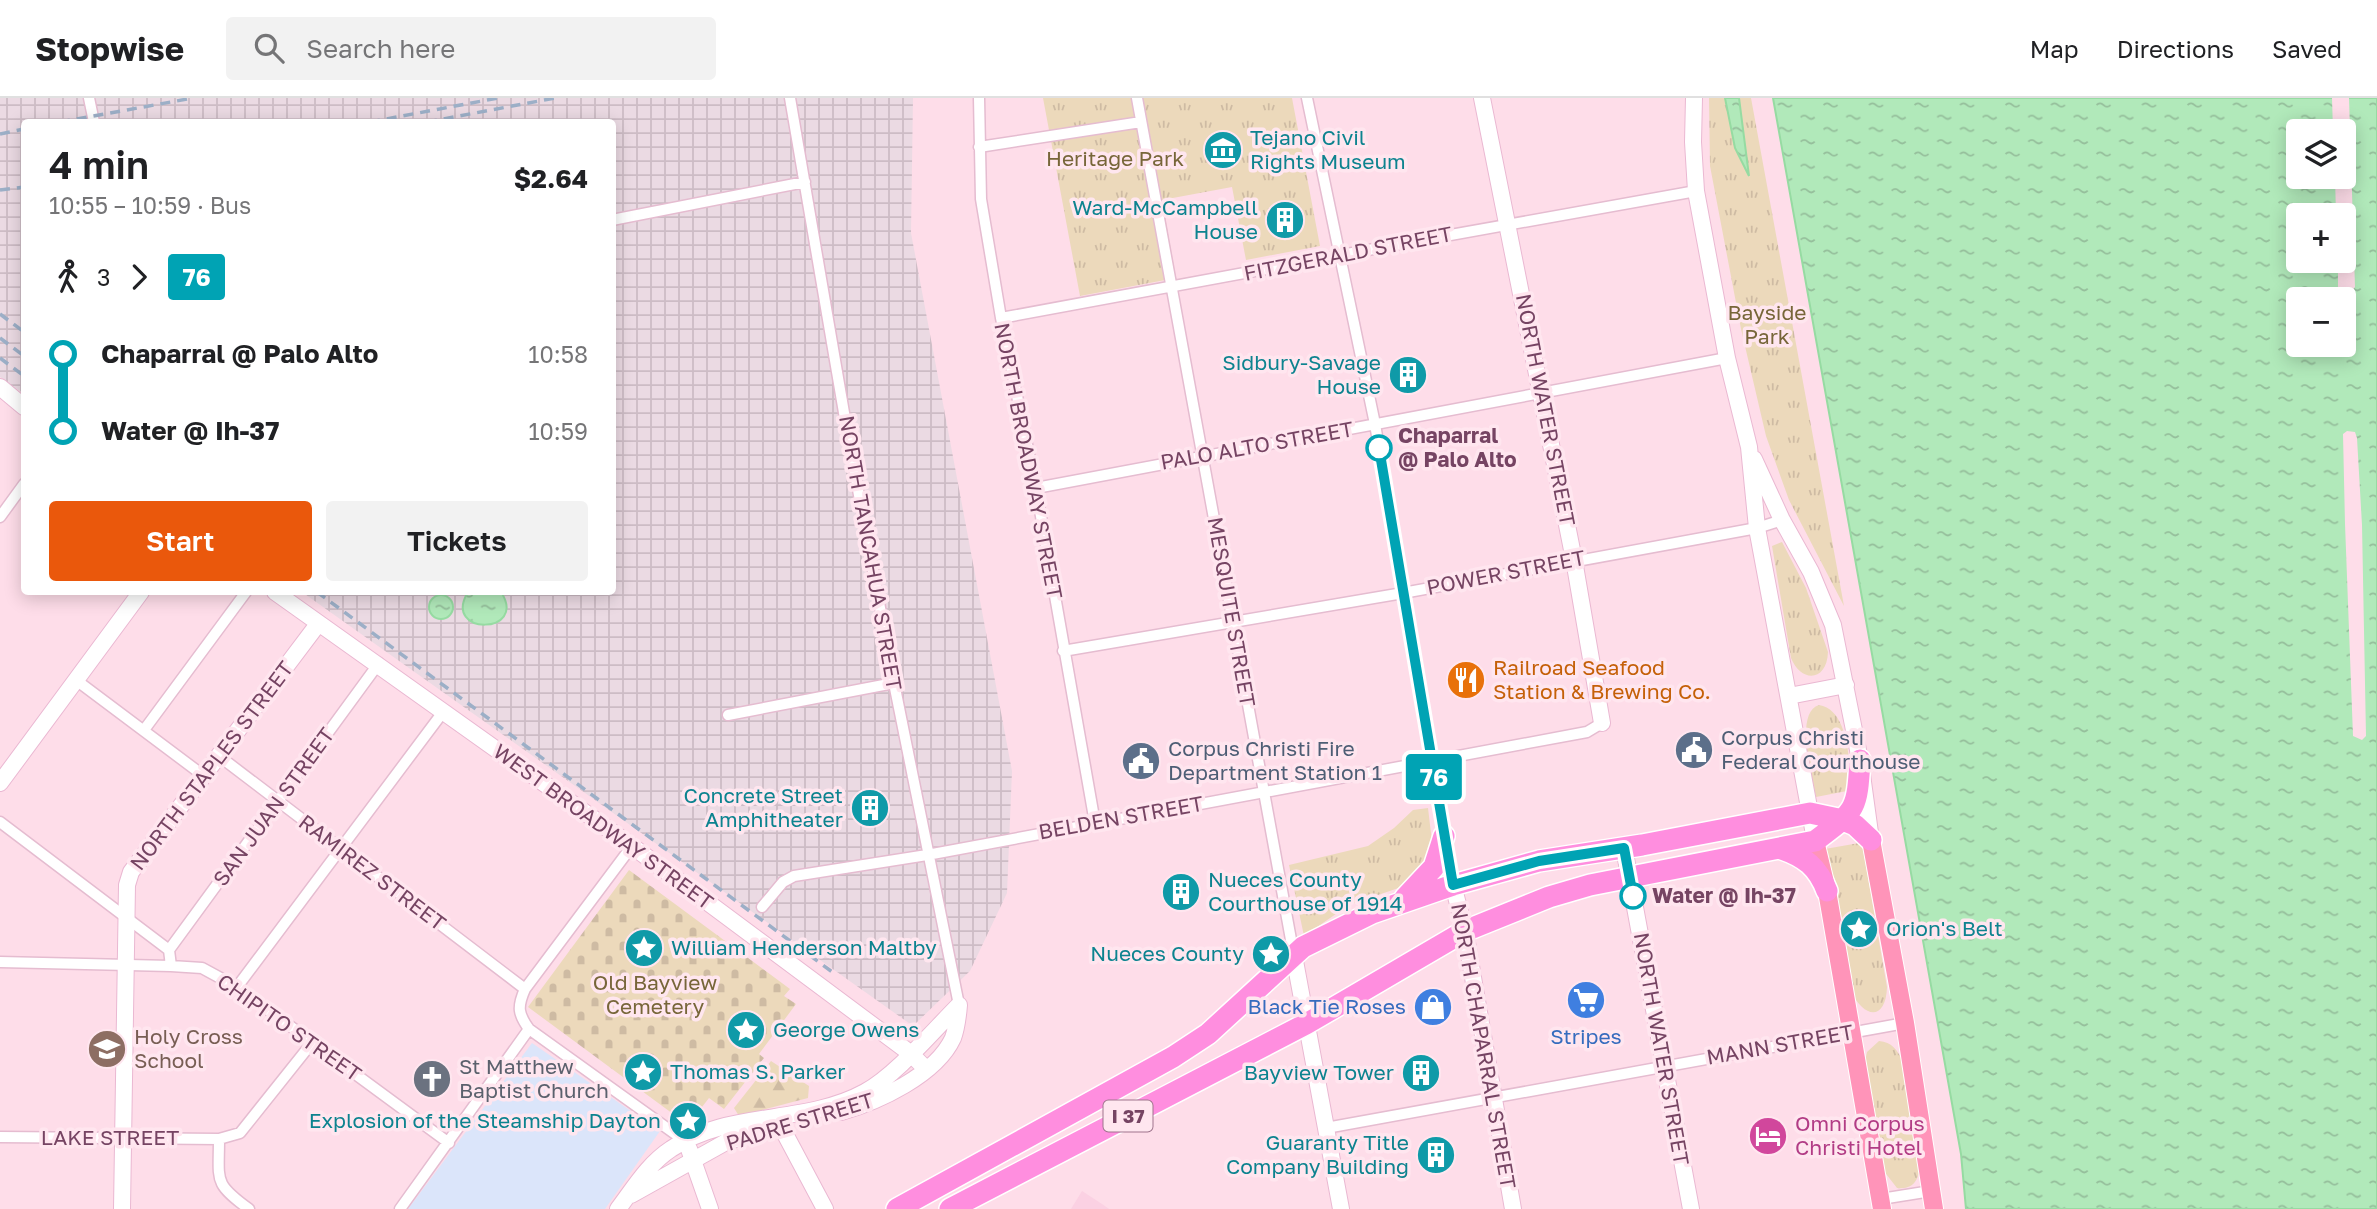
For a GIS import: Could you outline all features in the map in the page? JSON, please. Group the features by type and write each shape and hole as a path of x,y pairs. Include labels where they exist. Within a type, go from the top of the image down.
{"highway":[{"path":"1306,1024 1465,931 1549,897 1590,885 1816,843 1854,808 1858,794 1860,760"},
{"path":"1297,954 1371,913 1453,885 1539,861 1810,813 1855,825 1871,841"},
{"path":"1401,903 1434,867 1444,836"},
{"path":"1782,849 1799,855 1813,865 1823,879 1827,891"},
{"name":"I 37","path":"897,1209 1173,1057 1208,1034 1297,954"},
{"name":"I 37","path":"950,1209 1306,1024"}],"main road":[{"path":"1871,841 1905,1023 1933,1200"},
{"path":"1816,843 1827,891 1882,1204"}],"street":[{"path":"89,98 93,119"},
{"name":"NORTH TANCAHUA STREET","path":"790,98 848,436 927,855 959,1006"},
{"name":"NORTH BROADWAY STREET","path":"979,98 981,199 1001,318 1036,488 1095,823"},
{"name":"MESQUITE STREET","path":"1137,98 1232,622 1297,954 1306,1024 1341,1209"},
{"name":"NORTH CHAPARRAL STREET","path":"1307,98 1375,424 1444,836 1465,931 1513,1209"},
{"name":"NORTH WATER STREET","path":"1482,98 1574,560 1602,723"},
{"path":"1695,98 1693,142 1696,191 1727,358 1749,447 1757,528 1816,843"},
{"path":"979,148 1141,122"},
{"path":"616,219 805,183"},
{"name":"FITZGERALD STREET","path":"1001,318 1696,191"},
{"name":"PALO ALTO STREET","path":"1036,488 1727,358"},
{"path":"0,387 21,404"},
{"path":"1749,447 1782,520 1811,572 1833,625 1860,760 1871,841"},
{"path":"0,517 21,488"},
{"name":"POWER STREET","path":"1063,651 1402,593 1757,528 1782,520"},
{"path":"0,783 139,595"},
{"path":"144,730 244,595"},
{"name":"WEST BROADWAY STREET","path":"279,595 379,663 443,712 632,846 910,1053 926,1069"},
{"name":"NORTH STAPLES STREET","path":"122,1209 127,885 131,872 318,624"},
{"name":"SAN JUAN STREET","path":"169,950 379,663"},
{"path":"76,680 204,776"},
{"path":"728,715 894,683"},
{"path":"1789,696 1846,685"},
{"path":"237,987 443,712"},
{"name":"BELDEN STREET","path":"762,907 783,882 794,876 927,855 1587,732 1602,723"},
{"name":"RAMIREZ STREET","path":"219,756 525,989"},
{"path":"0,822 169,950 170,966"},
{"path":"632,846 525,989 519,1003 519,1015 529,1029 685,1141 694,1158 710,1209"},
{"name":"NORTH WATER STREET","path":"1624,848 1691,1209"},
{"name":"CHIPITO STREET","path":"0,962 202,968 237,987 449,1143"},
{"name":"PADRE STREET","path":"622,1204 694,1158 737,1138 864,1093 885,1078 959,1006"},
{"name":"PADRE STREET","path":"622,1204 656,1160 685,1141 717,1128 828,1116 871,1102 909,1083 952,1041 959,1006"},
{"name":"MANN STREET","path":"1325,1128 1905,1023"},
{"path":"400,1209 529,1029"},
{"path":"249,1209 225,1192 219,1178 219,1139 240,1133 311,1044"},
{"path":"779,1121 822,1203"},
{"name":"LAKE STREET","path":"0,1137 219,1139"},
{"path":"1882,1204 1933,1200"}],"shaded area":[{"path":"0,98 913,98 911,233 1012,771 1007,893 970,971 913,1026 306,595 616,595 616,119 21,119 21,392 0,377"},
{"path":"532,1043 660,1131 605,1209 408,1209"},
{"path":"1082,1191 1102,1204 1109,1209 1071,1209"}],"green space":[{"name":"Heritage Park","path":"1043,98 1292,98 1320,246 1246,260 1232,187 1162,200 1176,278 1080,296"},
{"name":"Bayside Park","path":"1709,98 1751,98 1844,606 1789,500 1766,436 1741,329 1710,166"},
{"path":"1782,542 1806,588 1828,652 1823,669 1813,676 1801,672 1791,658 1772,546"},
{"path":"1819,705 1829,709 1837,717 1842,728 1852,790 1816,797 1806,732 1807,720 1812,710"},
{"path":"1428,808 1433,850 1413,883 1349,905 1304,936 1289,865 1368,846 1394,828 1413,810"},
{"path":"1859,843 1863,849 1887,987 1883,1006 1874,1012 1862,1007 1851,991 1825,849"},
{"name":"Old Bayview Cemetery","path":"629,870 790,989 784,996 796,1004 759,1054 764,1058 724,1109 709,1098 688,1125 528,1007"},
{"path":"1879,1041 1894,1047 1903,1061 1921,1163 1915,1182 1903,1188 1897,1188 1883,1170 1864,1066 1867,1052"},
{"path":"771,1061 809,1086 808,1098 739,1116 734,1108"}],"water":[{"path":"1725,98 1739,98 1749,176 1735,148"},
{"path":"1773,98 2377,98 2377,1209 1966,1209 1961,1154"},
{"path":"441,595 450,598 453,607 450,616 441,619 432,616 429,607 432,598"},
{"path":"467,595 502,595 507,606 504,616 485,625 474,623 466,617 463,606"}],"pier":[{"path":"2332,98 2349,98 2350,119 2333,119"},
{"path":"2335,189 2352,189 2352,203 2336,203"},
{"path":"2338,273 2355,273 2355,287 2338,287"},
{"path":"2347,431 2355,432 2357,438 2362,525 2366,736 2362,740 2353,736 2343,434"}],"railway":[{"path":"77,119 193,98"},
{"path":"386,119 498,98"},
{"path":"443,119 555,98"},
{"path":"0,134 21,130"},
{"path":"0,190 21,187"},
{"path":"0,314 21,330"},
{"path":"0,338 21,354"},
{"path":"0,358 21,374"},
{"path":"321,595 835,974"}],"bus line":[{"name":"76","path":"1379,448 1453,885 1539,861 1624,848 1633,896"}],"place":[{"name":"Tejano Civil Rights Museum","path":"1223,150"},
{"name":"Ward-McCampbell House","path":"1285,220"},
{"name":"Sidbury-Savage House","path":"1408,375"},
{"name":"Chaparral @ Palo Alto","path":"1379,448"},
{"name":"Railroad Seafood Station & Brewing Co.","path":"1466,680"},
{"name":"Corpus Christi Federal Courthouse","path":"1694,750"},
{"name":"Corpus Christi Fire Department Station 1","path":"1141,761"},
{"name":"Concrete Street Amphitheater","path":"870,808"},
{"name":"Nueces County Courthouse of 1914","path":"1181,892"},
{"name":"Water @ Ih-37","path":"1633,896"},
{"name":"Orion's Belt","path":"1859,929"},
{"name":"William Henderson Maltby","path":"644,948"},
{"name":"Nueces County","path":"1271,954"},
{"name":"Stripes","path":"1586,1000"},
{"name":"Black Tie Roses","path":"1433,1007"},
{"name":"George Owens","path":"746,1030"},
{"name":"Holy Cross School","path":"107,1049"},
{"name":"Thomas S. Parker","path":"643,1072"},
{"name":"Bayview Tower","path":"1421,1073"},
{"name":"St Matthew Baptist Church","path":"432,1079"},
{"name":"Explosion of the Steamship Dayton","path":"688,1121"},
{"name":"Omni Corpus Christi Hotel","path":"1768,1136"},
{"name":"Guaranty Title Company Building","path":"1436,1155"}]}
